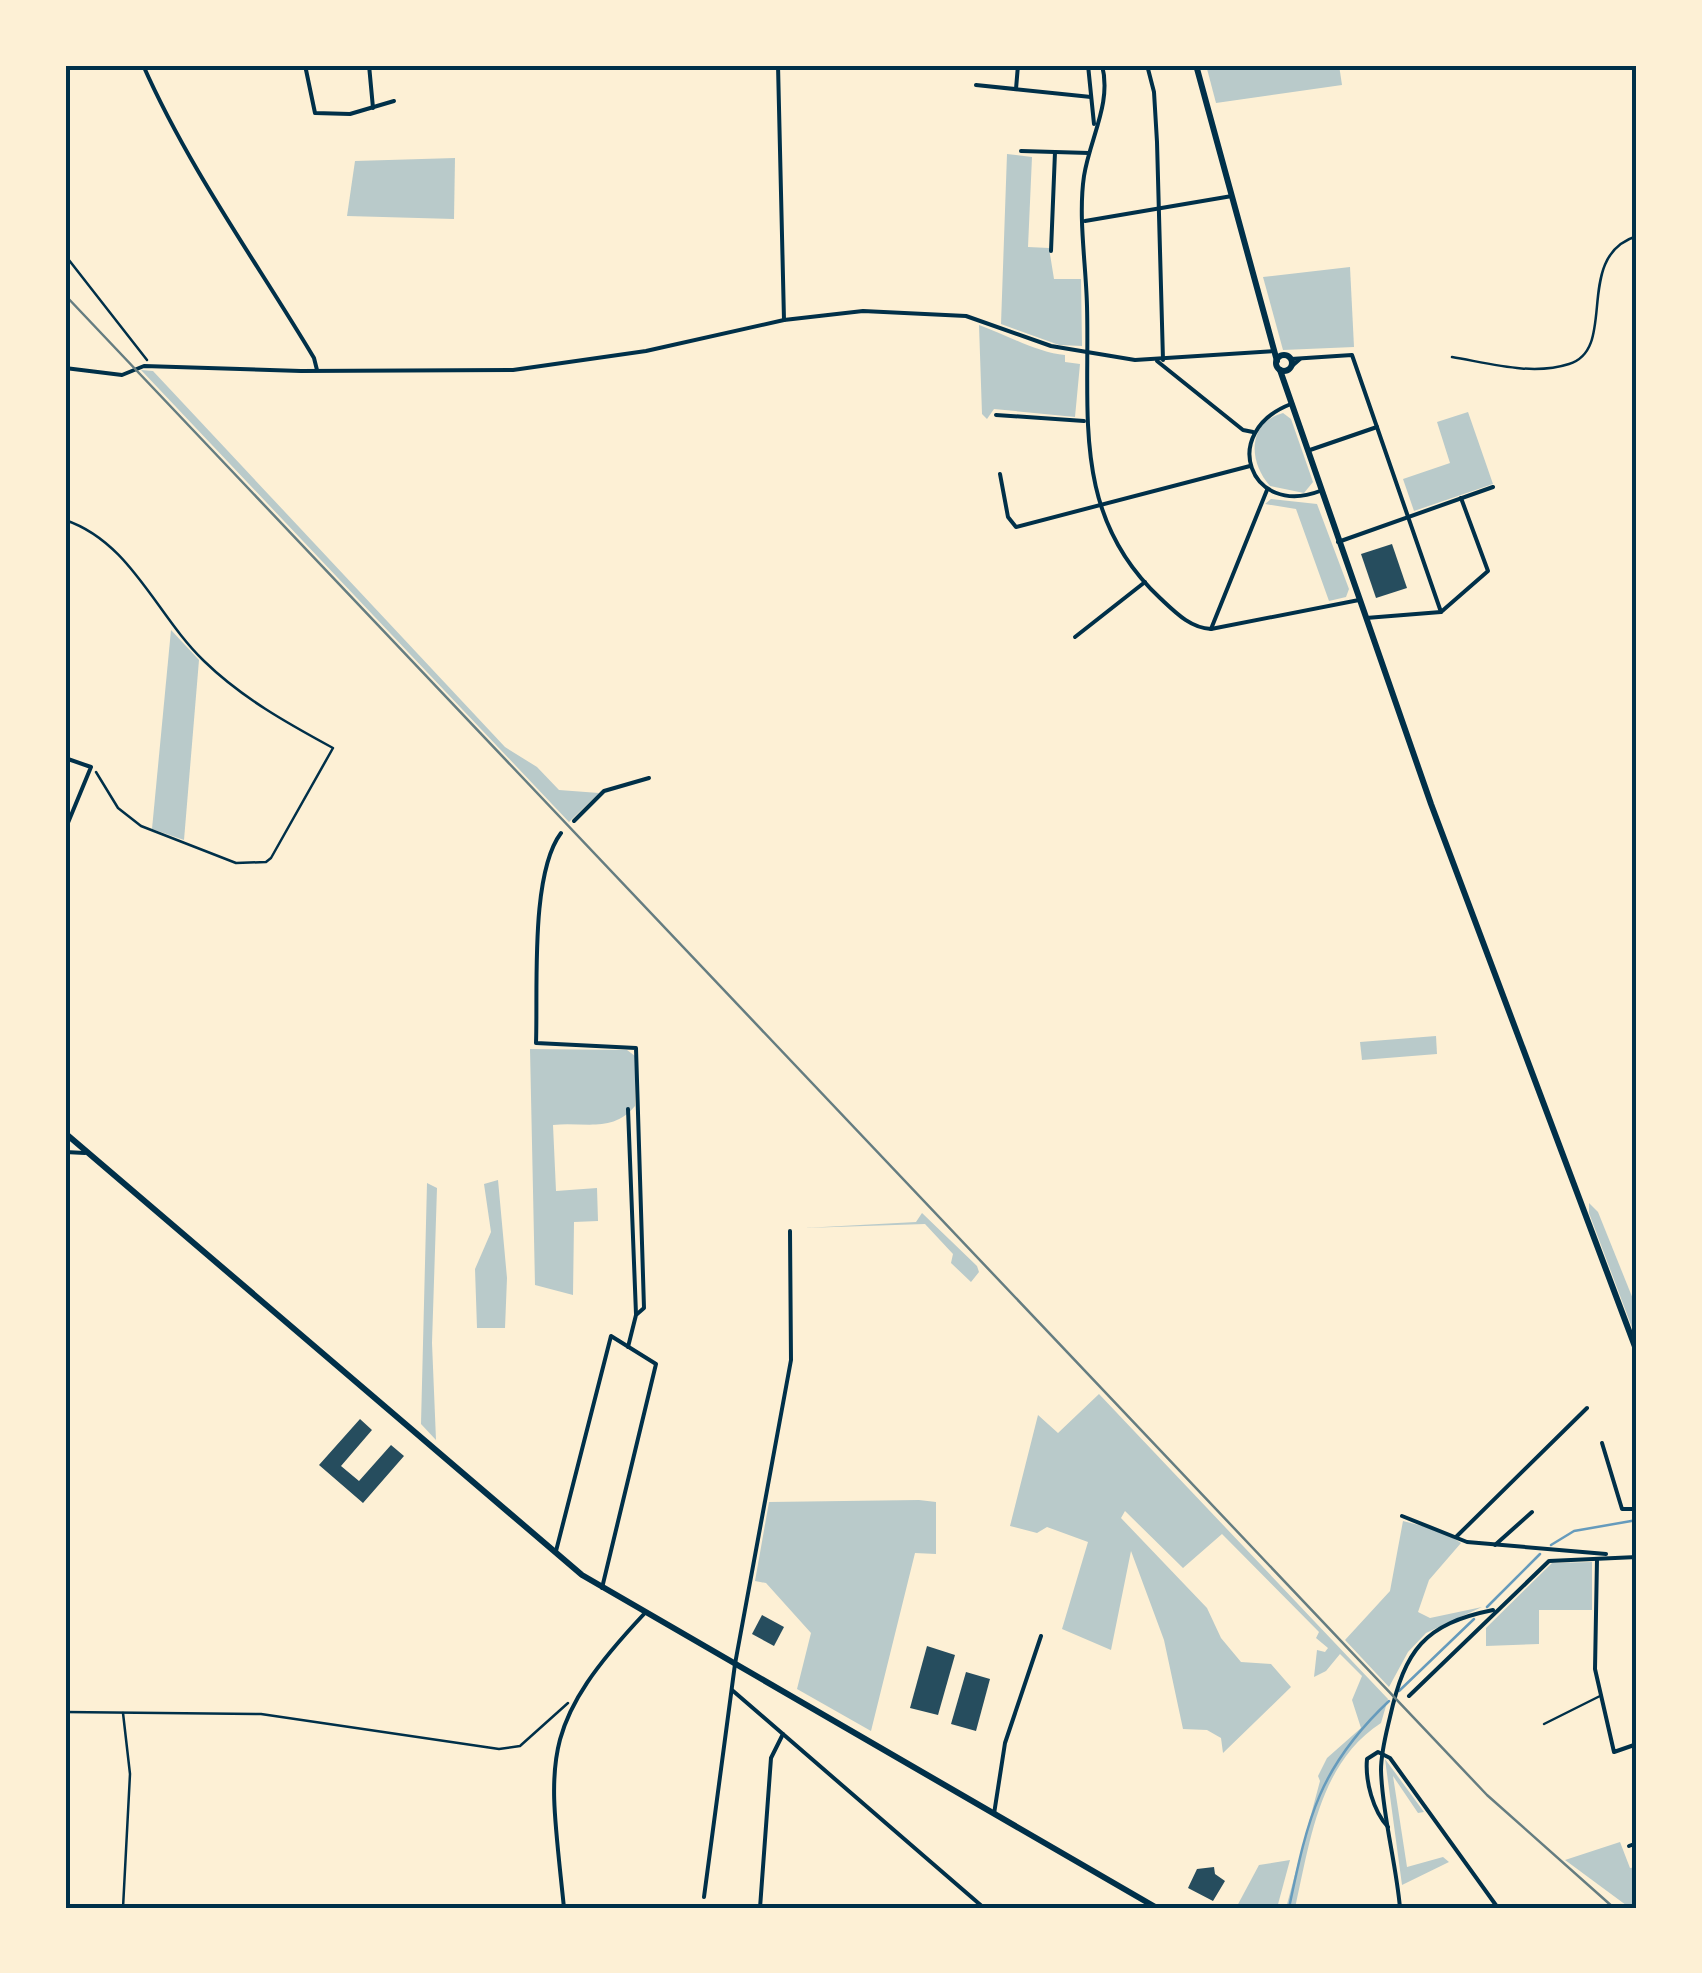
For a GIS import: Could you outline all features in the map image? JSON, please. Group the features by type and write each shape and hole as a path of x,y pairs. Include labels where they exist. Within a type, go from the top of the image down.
{"main road":[{"path":"1196,65 1276,361 1306,451 1637,1352"},
{"path":"1272,340 1289,362 1289,400"},
{"path":"1276,361 1289,362"},
{"path":"1280,370 1289,362"},
{"path":"65,1133 555,1556 644,1614 1157,1908"}],"street":[{"path":"143,65 190,162 239,232 314,358 316,370"},
{"path":"306,65 315,113 350,114 394,101"},
{"path":"369,65 373,108"},
{"path":"778,65 784,320"},
{"path":"1016,89 1018,65"},
{"path":"1088,65 1095,129"},
{"path":"1102,65 1106,97 1084,178 1088,354 1084,421 1100,506 1113,535 1145,582 1187,622 1211,629 1359,600"},
{"path":"1147,65 1154,92 1160,208 1160,360"},
{"path":"976,84 1090,97"},
{"path":"1021,151 1089,153"},
{"path":"1051,251 1055,152"},
{"path":"1084,221 1232,196"},
{"path":"65,368 122,375 153,366 513,370 646,352 784,320 863,311 950,314 1088,354 1160,360 1274,351"},
{"path":"1289,362 1352,355 1440,612"},
{"path":"1160,360 1252,432"},
{"path":"1289,400 1252,432 1250,466 1267,489 1298,498 1320,491"},
{"path":"996,415 1084,421"},
{"path":"1306,451 1376,427"},
{"path":"1000,474 1009,521 1016,527 1250,466"},
{"path":"1338,542 1493,487"},
{"path":"1211,629 1267,489"},
{"path":"1366,618 1440,612 1488,571 1461,498"},
{"path":"1075,636 1145,582"},
{"path":"65,758 92,767 65,830"},
{"path":"574,821 604,791 649,778"},
{"path":"561,833 548,852 541,898 536,1043 636,1048 644,1308 636,1315"},
{"path":"628,1109 636,1315 628,1347"},
{"path":"65,1152 89,1154"},
{"path":"704,1897 735,1664 791,1360 790,1231"},
{"path":"555,1556 611,1336 656,1364 602,1588"},
{"path":"1457,1536 1587,1408"},
{"path":"1602,1442 1620,1505 1637,1508"},
{"path":"1495,1545 1532,1512"},
{"path":"1402,1516 1495,1545 1637,1557"},
{"path":"1388,1828 1381,1765 1402,1670 1419,1644 1442,1626 1493,1610 1553,1558 1616,1555"},
{"path":"1597,1558 1595,1669 1614,1752 1637,1744"},
{"path":"1409,1696 1490,1619 1493,1610"},
{"path":"564,1908 552,1770 574,1701 644,1614"},
{"path":"994,1814 1005,1743 1041,1636"},
{"path":"732,1690 984,1908"},
{"path":"760,1908 771,1758 783,1734"},
{"path":"1400,1908 1396,1855 1369,1785 1366,1764 1374,1753 1390,1758 1498,1908"},
{"path":"1629,1846 1637,1843"}],"lane":[{"path":"1544,1724 1601,1695"}],"path":[{"path":"1452,357 1527,367 1569,364 1581,358 1589,348 1604,262 1614,248 1637,236"},
{"path":"65,255 153,366"},
{"path":"65,520 107,541 171,626 229,684 333,748 271,858 243,865 130,820 92,767"},
{"path":"65,1712 261,1714 499,1749 520,1746 563,1706 574,1701"},
{"path":"123,1711 130,1774 123,1908"}],"shaded area":[{"path":"1206,65 1339,65 1342,85 1216,103"},
{"path":"1007,154 1032,157 1028,247 1049,248 1054,279 1081,279 1082,346 1059,345 1001,324"},
{"path":"455,158 454,219 347,216 355,161"},
{"path":"1350,267 1354,347 1283,350 1263,277"},
{"path":"979,325 1065,355 1065,362 1080,364 1075,417 994,409 987,419 982,414"},
{"path":"141,370 153,371 505,747 537,767 559,790 599,793 569,822"},
{"path":"1468,412 1493,484 1414,511 1403,479 1450,463 1437,422"},
{"path":"1283,413 1291,419 1313,482 1304,493 1270,486 1255,455 1262,425"},
{"path":"1271,499 1317,504 1349,589 1346,597 1329,601 1296,509 1265,504"},
{"path":"171,630 199,660 184,840 152,829"},
{"path":"1436,1036 1437,1054 1362,1060 1360,1042"},
{"path":"530,1049 627,1050 635,1056 635,1106 626,1115 607,1123 553,1125 556,1191 597,1188 598,1221 574,1222 573,1295 535,1285"},
{"path":"498,1180 507,1278 505,1328 477,1328 475,1269 491,1232 484,1184"},
{"path":"427,1183 437,1188 432,1343 436,1440 421,1424"},
{"path":"1589,1203 1598,1212 1637,1309 1637,1341 1589,1213"},
{"path":"922,1213 977,1266 979,1272 971,1282 951,1263 953,1254 925,1224 804,1228 916,1222"},
{"path":"1099,1394 1388,1699 1381,1723 1360,1740 1330,1782 1312,1831 1295,1908 1286,1908 1320,1781 1318,1776 1327,1758 1361,1728 1352,1700 1362,1676 1340,1654 1326,1671 1314,1677 1317,1650 1325,1652 1328,1648 1316,1638 1319,1632 1222,1534 1183,1568 1125,1511 1121,1518 1207,1608 1221,1638 1241,1662 1271,1664 1291,1687 1223,1753 1221,1738 1207,1730 1183,1729 1164,1640 1131,1551 1111,1650 1062,1629 1088,1542 1047,1527 1037,1533 1010,1526 1038,1415 1058,1433"},
{"path":"769,1502 936,1502 936,1554 915,1553 871,1731 797,1689 811,1633 766,1583 755,1581"},
{"path":"1403,1521 1442,1531 1461,1543 1429,1580 1418,1612 1430,1618 1482,1607 1426,1633 1408,1652 1389,1687 1345,1640 1390,1591"},
{"path":"1592,1562 1592,1610 1539,1610 1539,1644 1486,1646 1486,1628 1552,1563"},
{"path":"1385,1759 1424,1812 1418,1813 1393,1776 1407,1867 1443,1857 1449,1862 1402,1885"},
{"path":"1620,1842 1630,1868 1637,1867 1637,1908 1630,1908 1565,1860"},
{"path":"1290,1860 1277,1908 1236,1908 1259,1865"}],"building":[{"path":"1392,544 1407,588 1376,598 1361,554"},
{"path":"360,1419 372,1430 341,1466 359,1481 391,1445 404,1456 363,1503 319,1465"},
{"path":"762,1615 784,1627 774,1646 752,1634"},
{"path":"927,1646 955,1655 938,1715 910,1708"},
{"path":"966,1672 990,1679 976,1731 951,1724"},
{"path":"1214,1867 1215,1874 1225,1881 1213,1901 1188,1888 1197,1869"}],"waterway":[{"path":"1551,1545 1574,1531 1637,1520"},
{"path":"1487,1607 1540,1554"},
{"path":"1399,1691 1474,1619"},
{"path":"1289,1908 1320,1795 1347,1748 1389,1701"}],"railway":[{"path":"65,295 1487,1795 1614,1908"}]}
